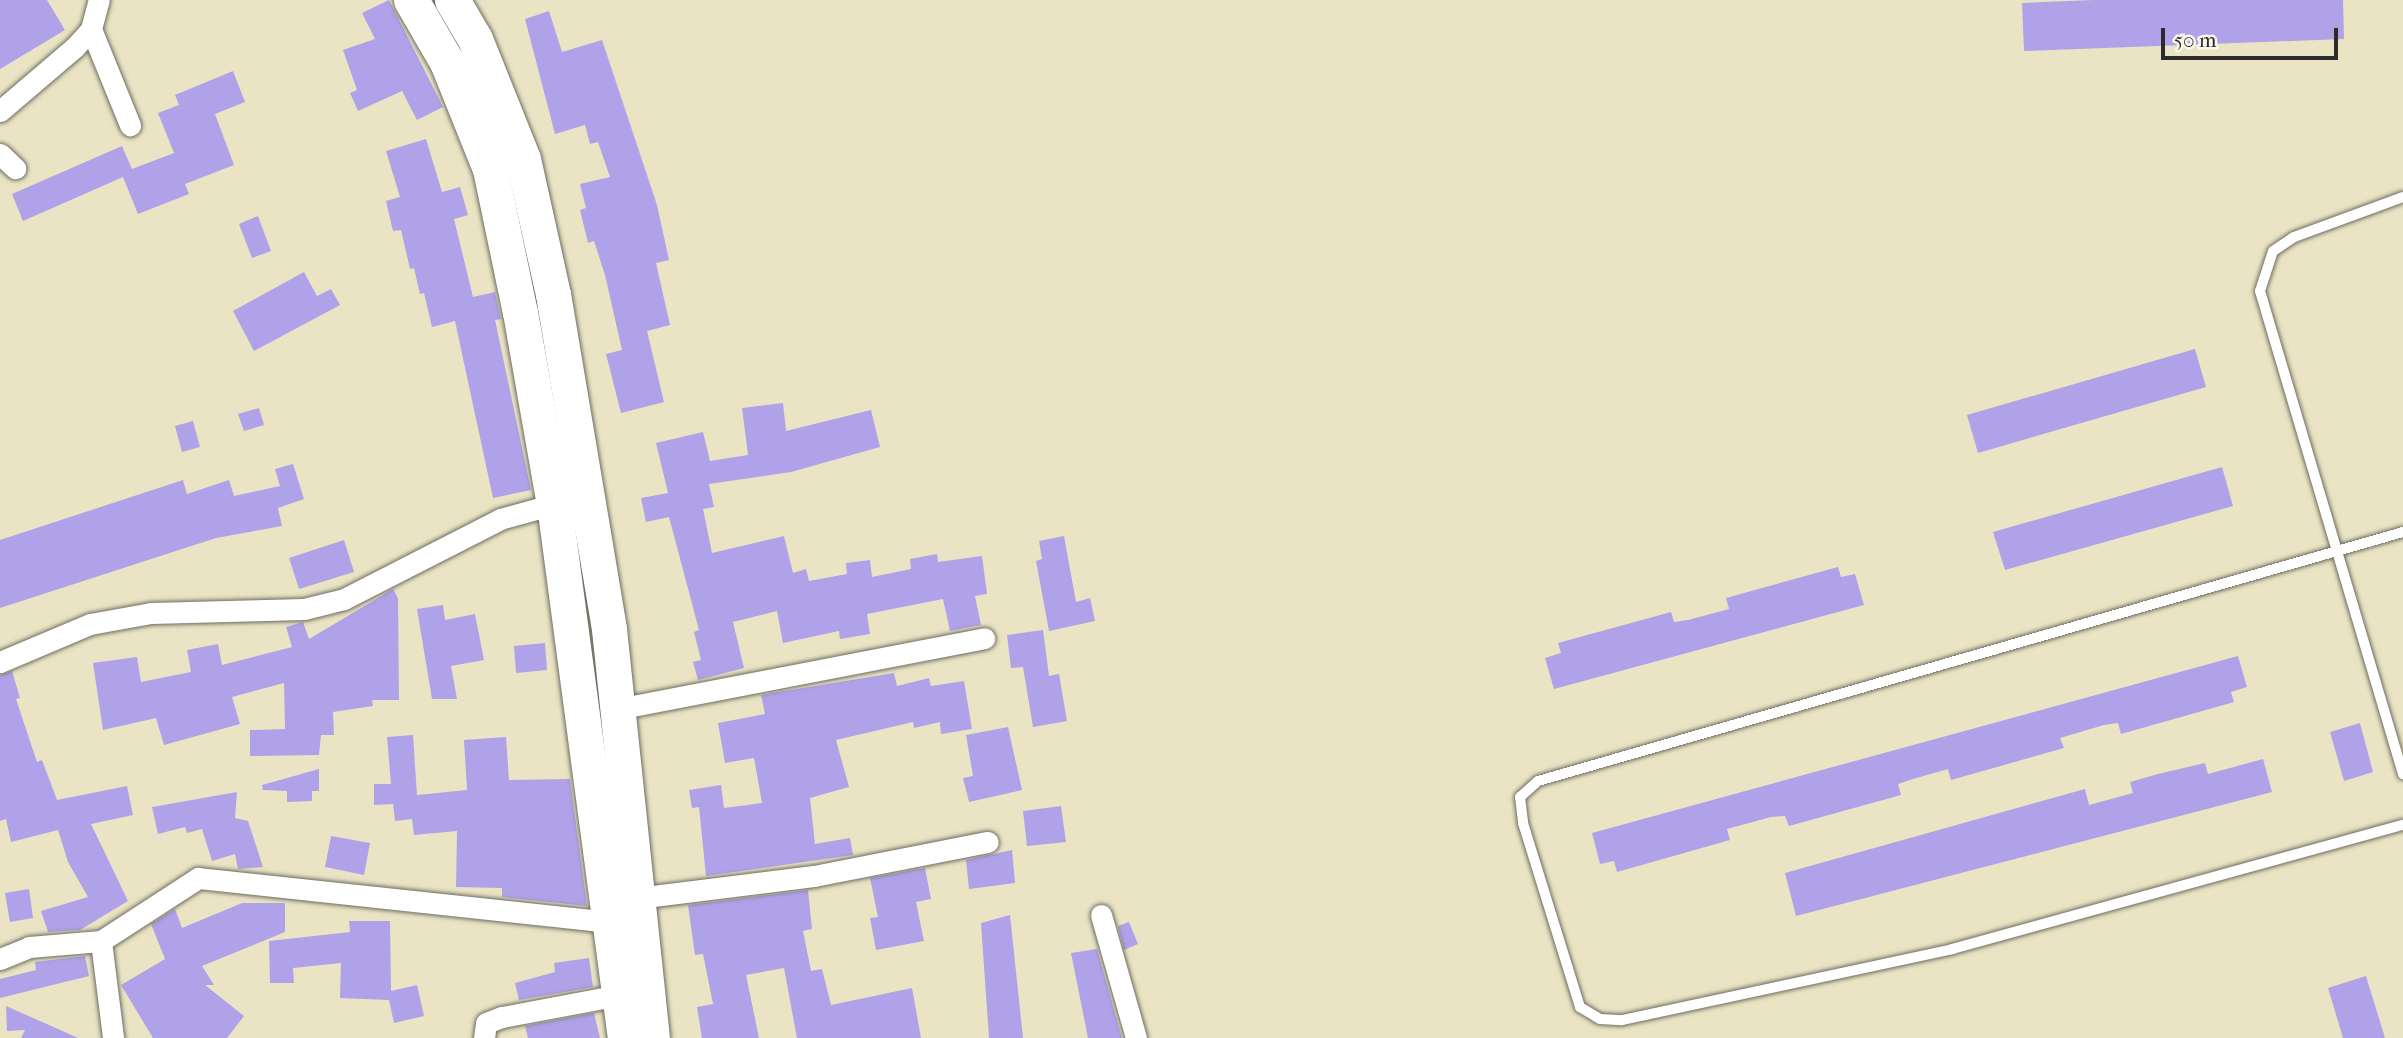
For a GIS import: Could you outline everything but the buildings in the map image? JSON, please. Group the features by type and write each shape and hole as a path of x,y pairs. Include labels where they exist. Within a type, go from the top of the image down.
{"main road":[{"path":"411,0 447,62 490,169 652,1038"},
{"path":"452,0 475,39 523,159 553,295 608,629 617,709 630,915 620,995 625,1038"}],"street":[{"path":"0,111 91,29 99,0"},
{"path":"91,29 130,125"},
{"path":"0,662 90,624 151,612 304,609 344,599 500,519 554,504"},
{"path":"617,709 984,638"},
{"path":"0,959 29,947 101,941 198,878 630,915 988,842"},
{"path":"1101,915 1136,1038"},
{"path":"101,941 113,1038"},
{"path":"484,1038 486,1023 502,1017 620,995"}],"lane":[{"path":"2403,197 2283,244 2273,251 2260,291 2403,774"},
{"path":"2403,532 1538,781 1520,797 1523,823 1580,1007 1600,1019 1622,1020 1952,949 2403,825"}]}
